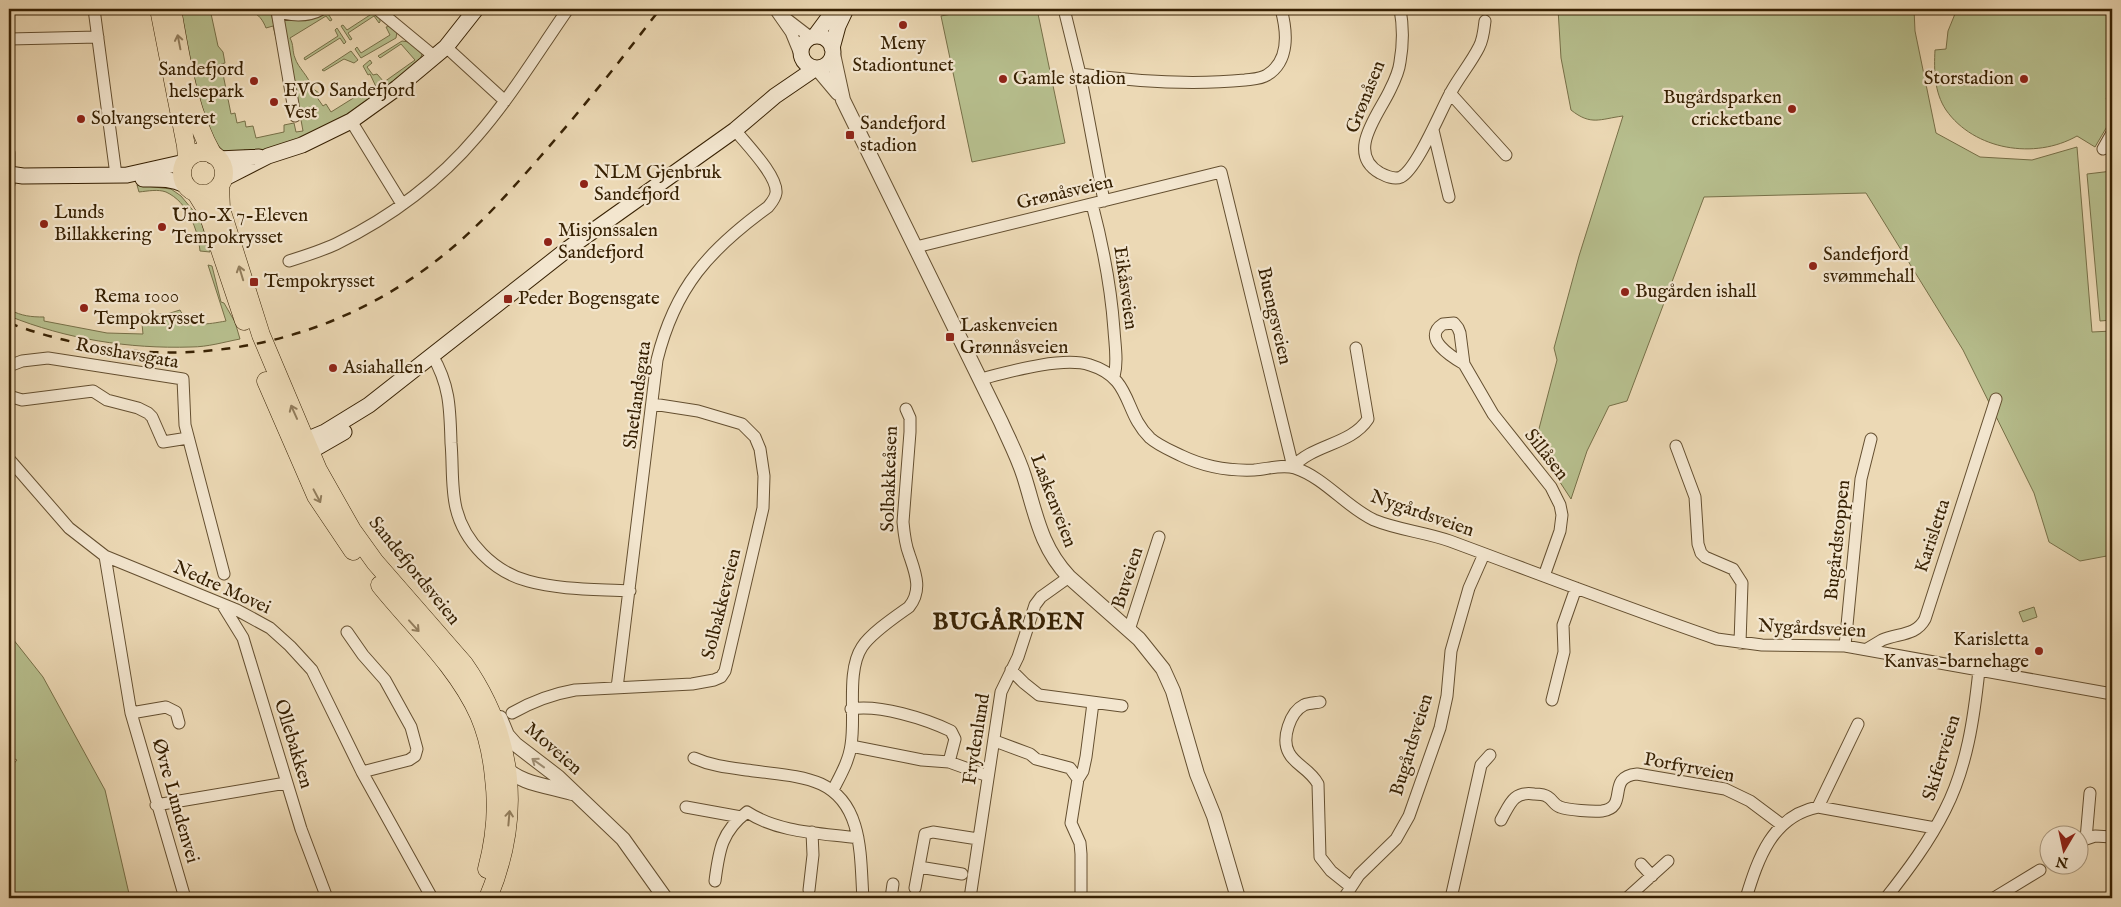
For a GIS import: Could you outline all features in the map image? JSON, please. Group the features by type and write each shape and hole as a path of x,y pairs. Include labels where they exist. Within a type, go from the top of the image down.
{"main road":[{"path":"159,9 186,146 186,160 182,173 191,189"},
{"path":"9,174 23,176 121,175 141,179 176,180 191,189 209,193 221,182 268,156 302,145 351,121 397,88 440,52 476,9"},
{"path":"775,96 791,74 803,44 813,36 835,9"},
{"path":"304,448 325,432 369,405 569,248 735,130 775,96 817,68 826,65 833,51 838,26 846,9"},
{"path":"173,13 190,100 198,123 222,165 221,182"},
{"path":"813,36 825,38 833,51"},
{"path":"800,55 806,64 817,68"},
{"path":"121,175 186,160 192,155 202,152 216,157 268,156"},
{"name":"Sandefjordsveien","path":"221,182 221,209 261,335 304,448 316,496 348,544 406,617 446,662 479,715 491,751 496,792 495,830 489,862 477,898"},
{"name":"Sandefjordsveien","path":"191,189 207,211 256,356 304,448 333,498 371,556 460,659 475,680 500,736 508,772 510,804 508,830 499,867 488,898"}],"street":[{"path":"94,9 121,175"},
{"path":"295,116 276,10 302,12 309,15 322,9"},
{"path":"377,9 440,52 505,101"},
{"path":"289,261 336,244 402,204 449,166 477,137 505,101 568,9"},
{"name":"Eikåsveien","path":"1064,9 1080,74 1112,301 1117,364 1114,377"},
{"path":"1080,74 1103,78 1208,82 1259,78 1268,75 1281,62 1284,52 1285,30 1281,9"},
{"name":"Grønåsen","path":"1400,9 1403,22 1400,62 1391,89 1366,137 1364,150 1365,158 1369,164 1379,172 1393,178 1401,177 1408,172 1433,130 1450,93 1480,46 1486,22"},
{"path":"776,10 813,36"},
{"path":"776,10 791,32 800,55"},
{"path":"9,39 98,37"},
{"name":"Laskenveien","path":"833,51 843,100"},
{"name":"Laskenveien","path":"817,68 843,100 981,380 1018,459 1045,544 1059,567 1069,578 1130,630 1158,661 1173,691 1192,758 1214,816 1238,898"},
{"path":"1450,93 1506,155"},
{"path":"351,121 402,204"},
{"name":"Shetlandsgata","path":"617,688 662,340 672,314 686,287 714,250 774,199 775,186 773,178 735,130"},
{"path":"1433,130 1449,197"},
{"path":"2102,149 2112,133"},
{"path":"9,153 9,184"},
{"name":"Grønåsveien","path":"916,247 1221,172"},
{"name":"Buengsveien","path":"1221,172 1293,468"},
{"path":"1293,468 1300,459 1353,434 1363,427 1368,419 1356,348"},
{"path":"432,355 442,374 449,396 456,508 472,543 485,557 503,570 526,581 548,586 630,591"},
{"name":"Rosshavsgata","path":"9,366 22,360 48,358 183,379 183,413 188,438 224,574"},
{"name":"Nygårdsveien","path":"981,380 1006,373 1066,362 1089,364 1103,369 1121,385 1141,427 1151,438 1170,450 1198,463 1231,470 1293,468 1307,473 1362,514 1376,520 1433,535 1717,640 1762,645 1845,646 1867,649 2112,694"},
{"name":"Sillåsen","path":"1464,364 1493,414 1557,497 1562,515 1560,531 1544,576"},
{"path":"9,396 22,400 93,391 107,400 138,408 148,413 163,442 188,438"},
{"name":"Karisletta","path":"1867,649 1883,640 1912,632 1920,627 1925,619 1996,400"},
{"name":"Solbakkeveien","path":"512,713 544,697 558,693 575,690 692,684 714,680 720,677 724,671 731,650 763,508 764,476 760,449 755,437 742,424 720,416 653,404"},
{"name":"Solbakkeåsen","path":"833,790 847,762 851,746 851,709 857,659 862,646 908,607 914,600 917,592 916,572 904,536 903,522 910,432 910,418 906,409"},
{"name":"Bugårdstoppen","path":"1845,646 1861,479 1871,439"},
{"path":"1676,446 1694,497 1698,544 1701,553 1705,557 1732,569 1742,582 1740,643"},
{"name":"Nedre Movei","path":"9,459 69,528 105,556 222,603 270,628 290,646 312,670 362,772 431,898"},
{"name":"Buveien","path":"1130,630 1159,536"},
{"name":"Bugårdsveien","path":"1344,898 1359,875 1396,839 1404,828 1440,728 1451,650 1466,597 1484,554"},
{"name":"Øvre Lundenvei","path":"105,556 131,713 156,805 185,898"},
{"name":"Frydenlund","path":"970,898 1001,692 1018,656 1035,605 1041,597 1069,578"},
{"path":"1552,700 1564,652 1563,625 1576,588"},
{"name":"Ollebakken","path":"222,603 243,638 301,830 327,898"},
{"path":"347,632 363,655 385,680 411,727 417,749 415,756 409,760 362,772"},
{"path":"1011,670 1038,695 1093,704 1122,706"},
{"name":"Skiferveien","path":"1886,898 1908,870 1935,828 1956,786 1968,748 1976,708 1979,670"},
{"name":"Moveien","path":"475,680 484,690 508,735 515,744 558,777 623,839 666,898"},
{"path":"1320,702 1304,705 1290,721 1288,753 1313,775 1318,784 1320,857 1331,871 1351,887"},
{"path":"1081,898 1080,843 1071,823 1078,779 1082,775 1093,704"},
{"name":"Øvre Lundenvei","path":"131,713 166,707 176,712 179,723"},
{"path":"851,709 866,708 913,716 951,731 955,739 950,762"},
{"path":"1818,807 1858,724"},
{"path":"995,741 1030,754 1036,759 1070,768 1078,779"},
{"path":"851,746 922,760 950,762 988,776"},
{"name":"Moveien","path":"491,751 508,772 526,780 576,794"},
{"path":"1451,898 1481,765 1490,755"},
{"path":"694,758 726,768 806,779 833,790 850,811 855,821 863,898"},
{"name":"Porfyrveien","path":"1501,820 1514,798 1524,792 1542,794 1562,808 1601,811 1610,808 1617,800 1623,778 1627,775 1637,774 1725,789 1750,801 1782,826"},
{"path":"156,805 286,783"},
{"path":"2090,793 2086,838 2094,836 2112,837"},
{"path":"686,807 741,817"},
{"path":"1746,898 1754,872 1767,842 1782,826 1804,810 1818,807 1935,828"},
{"path":"715,881 722,843 735,822 747,812 763,823 858,838"},
{"path":"809,890 813,854 812,832"},
{"path":"915,888 925,834 933,832 978,839"},
{"path":"1627,898 1668,861"},
{"path":"1641,864 1652,876"},
{"path":"919,867 962,874"},
{"path":"1994,898 2038,871"},
{"path":"891,898 893,884"}],"green space":[{"path":"177,9 210,9 218,46 223,52 225,63 221,64 231,114 235,113 237,123 245,121 246,127 253,126 256,138 284,132 284,125 294,123 296,132 303,131 283,21 289,18 309,20 327,12 332,20 330,21 326,16 290,38 296,62 312,88 319,93 316,96 323,106 326,104 331,112 363,92 371,93 373,98 329,125 276,148 259,151 244,150 244,156 222,150 205,129"},
{"path":"238,9 265,9 271,12 278,46 273,26 266,28 258,16"},
{"path":"366,9 371,9 380,17 380,22 374,16 348,33 352,39 350,40 341,26 343,25 347,30 370,15"},
{"name":"Gamle stadion","path":"978,9 1037,9 1065,143 972,162 941,16"},
{"path":"1558,9 1914,9 1915,31 1936,133 1980,157 2032,160 2077,147 2092,332 2112,331 2112,555 2080,561 2049,542 2034,493 1963,350 1866,193 1704,197 1627,401 1609,406 1587,451 1571,499 1535,444 1557,360 1554,348 1579,256 1623,116 1590,120 1571,110 1561,58"},
{"name":"Storstadion","path":"1957,9 2112,9 2112,88 2106,99 2112,104 2112,118 2095,147 2077,136 2043,148 2024,149 2006,147 1972,134 1958,124 1946,110 1939,96 1935,65 1935,50 1946,49 1948,31"},
{"path":"391,26 397,32 396,38 361,58 355,49 357,47 361,53 390,35 386,27"},
{"path":"337,28 346,42 344,44 340,38 305,60 304,58 338,36 335,30"},
{"path":"402,41 409,42 422,54 420,60 378,91 370,74 368,75 363,66 370,60 372,63 367,67 373,75 377,74 384,82 415,60 401,44 380,58 378,56"},
{"path":"351,51 358,60 354,63 344,59 324,71 322,70"},
{"path":"2112,171 2112,320 2100,321 2087,174"},
{"path":"137,185 171,189 181,196 201,220 210,252 200,251 194,226 180,202 163,191 139,192"},
{"path":"208,265 212,266 221,302 224,303 235,322 240,339 197,347 121,344 53,331 9,316 9,291 11,291 10,310 14,312 27,316 44,317 44,321 107,333 143,334 141,314 167,314 180,310 188,320 194,323 206,324 226,321"},
{"path":"2034,607 2037,617 2023,622 2019,612"},
{"path":"9,634 43,677 105,790 130,898 9,898 9,769 17,760 9,756"}],"railway":[{"path":"9,323 67,340 125,350 183,352 241,347 297,333 351,312 403,284 452,248 475,227 556,139 660,9"}],"place":[{"name":"Meny Stadiontunet","path":"903,25"},
{"name":"Gamle stadion","path":"1003,79"},
{"name":"Storstadion","path":"2024,79"},
{"name":"Sandefjord helsepark","path":"254,81"},
{"name":"EVO Sandefjord Vest","path":"274,102"},
{"name":"Bugårdsparken cricketbane","path":"1792,109"},
{"name":"Solvangsenteret","path":"81,119"},
{"name":"Sandefjord stadion","path":"850,135"},
{"name":"NLM Gjenbruk Sandefjord","path":"584,184"},
{"name":"Lunds Billakkering","path":"44,224"},
{"name":"Uno-X 7-Eleven Tempokrysset","path":"162,227"},
{"name":"Misjonssalen Sandefjord","path":"548,242"},
{"name":"Sandefjord svømmehall","path":"1813,266"},
{"name":"Tempokrysset","path":"254,282"},
{"name":"Bugården ishall","path":"1625,292"},
{"name":"Peder Bogensgate","path":"508,299"},
{"name":"Rema 1000 Tempokrysset","path":"84,308"},
{"name":"Laskenveien Grønnåsveien","path":"950,337"},
{"name":"Asiahallen","path":"333,368"},
{"name":"Karisletta Kanvas-barnehage","path":"2039,651"}],"district":[{"name":"BUGÅRDEN","path":"1009,622"}]}
